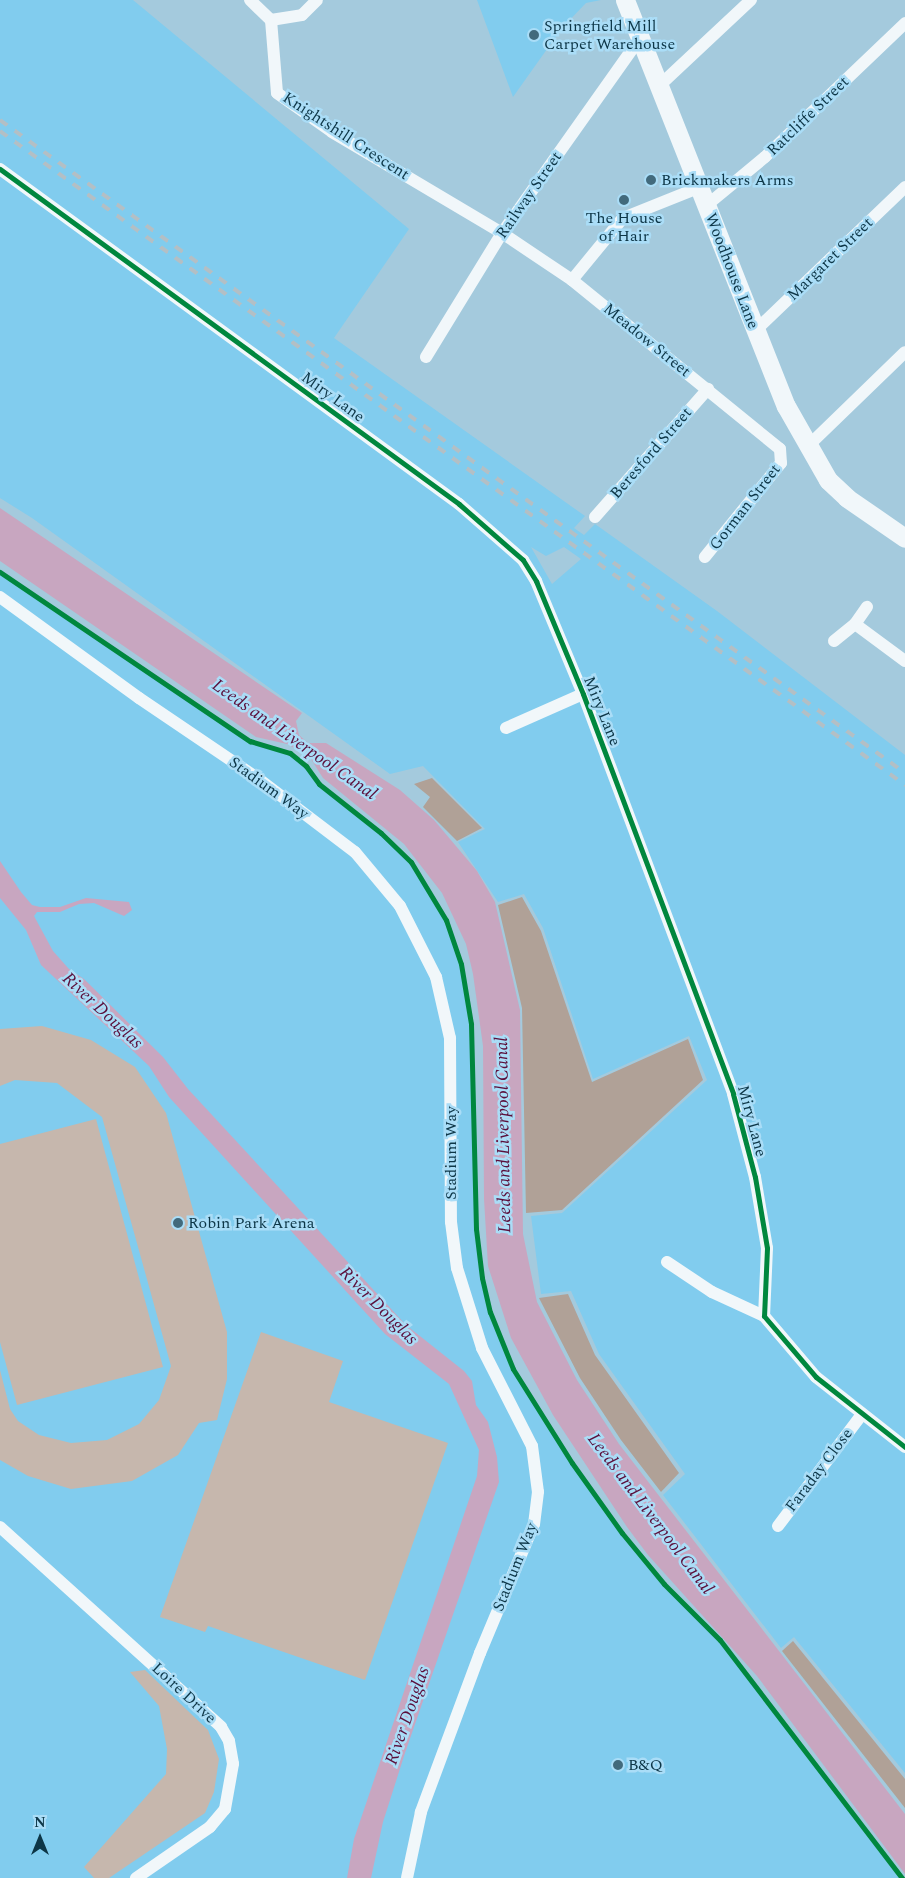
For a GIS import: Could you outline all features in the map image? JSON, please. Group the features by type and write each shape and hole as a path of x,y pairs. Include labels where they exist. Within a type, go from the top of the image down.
{"street":[{"path":"250,0 271,20 302,15 318,0"},
{"name":"Woodhouse Lane","path":"625,0 755,332 786,406 807,447 828,480 847,498 905,538"},
{"path":"659,86 751,0"},
{"name":"Knightshill Crescent","path":"271,20 277,93 332,132 502,233"},
{"name":"Ratcliffe Street","path":"572,280 623,218 703,197 765,157 905,23"},
{"name":"Railway Street","path":"426,357 502,233 640,38"},
{"name":"Miry Lane","path":"0,169 459,504 523,560 536,581 583,694 733,1094 755,1177 767,1248 764,1316"},
{"name":"Margaret Street","path":"755,332 905,187"},
{"name":"Meadow Street","path":"502,233 572,280 708,389 780,450 783,457"},
{"path":"807,447 905,352"},
{"name":"Beresford Street","path":"594,517 708,389"},
{"name":"Gorman Street","path":"705,557 781,463 783,457"},
{"name":"Stadium Way","path":"0,596 139,698 260,780 355,852 400,906 436,977 450,1038 451,1222 457,1268 464,1299 482,1348 532,1446 538,1492 534,1524 480,1653 424,1804 407,1878"},
{"path":"834,641 855,624 867,607"},
{"path":"855,624 905,661"},
{"path":"506,728 583,694"},
{"path":"667,1262 712,1292 764,1316 816,1377 905,1446"},
{"name":"Faraday Close","path":"778,1526 862,1414"},
{"name":"Loire Drive","path":"0,1527 221,1727 229,1741 233,1764 225,1808 210,1827 136,1878"}],"shaded area":[{"path":"0,0 133,0 409,229 334,338 585,516 574,528 584,535 595,524 717,611 905,755 905,1773 794,1637 781,1648 663,1495 685,1474 599,1354 571,1291 541,1294 531,1216 562,1213 707,1080 689,1036 593,1079 543,928 524,894 498,902 458,842 485,829 423,766 390,774 32,518 0,498","holes":["531,547 546,556 564,547 581,559 552,584"]},
{"path":"477,0 601,0 586,3 562,28 513,97"},
{"path":"0,572 250,741 290,753 306,766 319,784 381,833 411,862 446,920 461,964 471,1024 476,1229 482,1278 490,1312 512,1369 572,1463 622,1533 664,1584 720,1640 901,1878 0,1878"},
{"path":"432,778 482,828 457,841 423,807 430,797 414,784"},
{"path":"522,897 541,931 592,1082 688,1039 703,1080 562,1210 526,1213 522,1008 498,905"},
{"path":"42,1026 91,1040 135,1067 166,1113 227,1332 227,1379 217,1420 199,1423 178,1455 132,1481 71,1489 28,1476 0,1460 0,1370 10,1409 18,1421 39,1435 71,1443 107,1440 139,1424 159,1400 171,1366 102,1117 57,1083 15,1080 0,1086 0,1029"},
{"path":"96,1119 163,1367 17,1405 0,1342 0,1144"},
{"path":"568,1294 595,1355 679,1473 661,1492 621,1440 580,1378 539,1298"},
{"path":"261,1332 343,1361 329,1402 448,1443 365,1680 208,1626 205,1632 160,1617"},
{"path":"793,1641 905,1779 905,1808 782,1651"},
{"path":"145,1670 208,1730 219,1759 214,1792 205,1813 109,1878 94,1878 84,1867 166,1774 167,1749 159,1706 130,1672"}],"water":[{"name":"Leeds and Liverpool Canal","path":"0,508 302,713 296,721 299,735 308,743 326,743 400,790 434,820 477,871 495,902 520,1010 523,1234 537,1302 577,1380 619,1444 905,1814 905,1874 757,1676 648,1555 627,1527 553,1415 511,1338 488,1266 484,1199 483,1046 473,974 466,944 442,893 404,844 323,778 309,756 287,744 256,737 0,561"},
{"name":"River Douglas","path":"0,861 32,905 60,907 86,898 129,902 132,910 124,916 94,903 79,904 60,912 37,912 34,916 53,951 69,969 84,979 163,1057 188,1089 406,1325 464,1371 472,1381 476,1405 488,1422 497,1457 499,1482 405,1753 383,1822 371,1878 347,1878 354,1839 477,1476 479,1450 449,1384 385,1334 169,1097 149,1066 41,965 26,930 0,898"}],"railway":[{"path":"0,120 905,773"},
{"path":"0,131 905,785"}],"cycle path":[{"path":"0,169 459,504 523,560 536,581 583,694 733,1094 755,1177 767,1248 764,1316 816,1377 905,1447"},
{"path":"0,572 250,741 290,753 306,766 319,784 381,833 411,862 446,920 461,964 471,1024 476,1229 482,1278 490,1312 513,1369 572,1463 622,1533 664,1584 720,1640 902,1878"}],"place":[{"name":"Springfield Mill Carpet Warehouse","path":"534,35"},
{"name":"Brickmakers Arms","path":"651,180"},
{"name":"The House of Hair","path":"624,200"},
{"name":"Robin Park Arena","path":"178,1223"},
{"name":"B&Q","path":"618,1765"}]}
